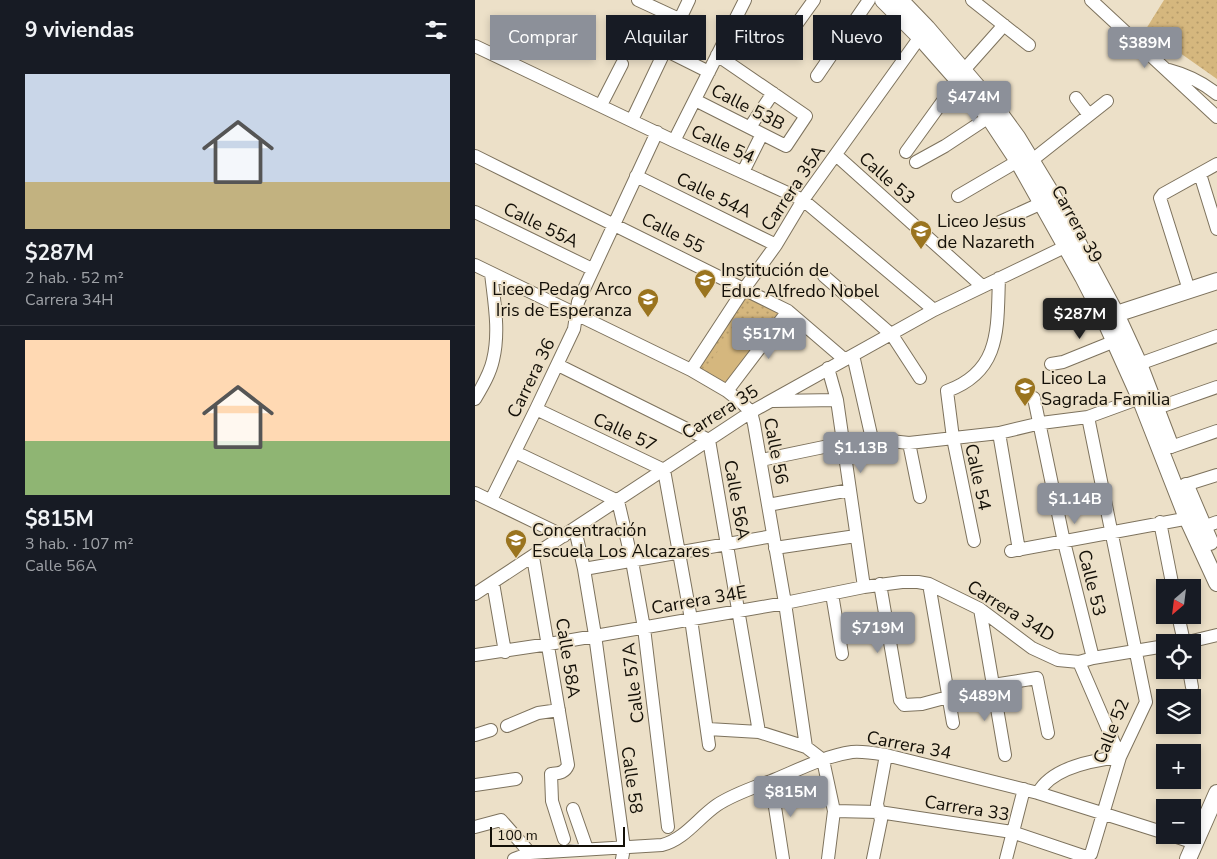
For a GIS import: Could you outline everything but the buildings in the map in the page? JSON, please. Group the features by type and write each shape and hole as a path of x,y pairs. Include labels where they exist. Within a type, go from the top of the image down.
{"main road":[{"name":"Carrera 39","path":"883,0 923,32"},
{"name":"Carrera 39","path":"900,0 923,32 961,75 998,111 1072,243 1110,316 1139,364 1200,523 1217,583"},
{"name":"Carrera 39","path":"961,75 989,117 1025,161 1042,203 1072,243"},
{"path":"1110,316 1217,281"},
{"name":"Carrera 39","path":"1110,316 1115,341 1140,398 1217,558"},
{"path":"1201,829 1217,793"},
{"path":"1188,859 1195,844"}],"street":[{"path":"638,0 669,15"},
{"path":"682,15 689,0"},
{"path":"737,15 745,0"},
{"path":"803,15 814,0"},
{"path":"817,76 869,0"},
{"path":"972,0 1029,45"},
{"path":"1099,2 1165,69 1217,117"},
{"path":"906,152 961,75 1004,25"},
{"name":"Carrera 35A","path":"691,370 803,200 923,32"},
{"name":"Calle 54","path":"475,46 803,200 934,310"},
{"path":"674,141 716,57"},
{"path":"631,120 660,60"},
{"path":"685,60 709,72"},
{"path":"724,60 773,94 750,128"},
{"path":"601,105 622,64"},
{"path":"1165,69 1186,75 1203,83 1217,94"},
{"name":"Calle 53B","path":"695,100 786,146 806,116 773,94"},
{"path":"1076,98 1089,115"},
{"path":"958,196 1025,161 1107,101"},
{"path":"916,162 952,142 989,117"},
{"name":"Carrera 36","path":"491,500 558,365 574,329 578,302 592,269 657,132"},
{"path":"743,172 762,134"},
{"name":"Calle 53","path":"836,155 982,286"},
{"name":"Calle 55","path":"475,156 788,311 848,357"},
{"path":"1189,290 1160,198 1163,194 1217,164"},
{"path":"1200,174 1213,202 1217,229"},
{"name":"Calle 54A","path":"636,176 775,245"},
{"path":"1000,222 1042,203"},
{"name":"Calle 55A","path":"475,212 592,269"},
{"name":"Carrera 35","path":"475,594 493,584 751,412 934,310 1072,243"},
{"name":"Calle 56","path":"475,266 691,370 727,391 751,412 785,602 806,747"},
{"path":"475,399 493,361 496,340 491,273"},
{"path":"824,276 892,335 920,378"},
{"name":"Calle 54","path":"973,541 953,438 947,390 968,381 977,374 991,352 995,339 999,278"},
{"path":"727,391 788,311"},
{"path":"1139,364 1217,336"},
{"path":"1051,364 1063,362 1115,341"},
{"path":"848,357 872,439 909,443 999,433 1088,416 1140,398"},
{"name":"Calle 56A","path":"558,365 709,440 759,732"},
{"path":"828,368 837,400 864,587"},
{"path":"1157,408 1217,387"},
{"name":"Calle 53","path":"1034,398 1041,424 1064,542 1093,658"},
{"path":"770,401 837,400"},
{"name":"Calle 57","path":"536,409 664,470 691,618 709,745"},
{"name":"Calle 52","path":"1088,416 1147,702 1120,757 1091,854"},
{"path":"1171,447 1217,431"},
{"path":"999,433 1015,551 1160,522 1200,523"},
{"path":"761,460 843,443"},
{"path":"909,443 920,497"},
{"path":"515,452 618,501"},
{"path":"1185,485 1217,475"},
{"path":"768,505 850,490"},
{"path":"475,493 569,532"},
{"name":"Calle 57A","path":"618,501 632,561 644,628 668,827"},
{"path":"1160,522 1171,579"},
{"name":"Calle 58","path":"569,532 584,569 595,635 623,853"},
{"path":"584,569 727,545 856,536"},
{"name":"Calle 58A","path":"533,557 568,765 567,770 551,774 552,801 566,849"},
{"name":"Carrera 34E","path":"475,655 505,652 644,628 880,584 917,582 929,584"},
{"path":"493,584 505,652"},
{"path":"880,584 900,700 904,705 922,704 993,686 1037,678 1048,733"},
{"path":"929,584 953,723"},
{"name":"Carrera 34D","path":"929,584 980,609 1032,648 1059,660 1079,662 1156,647"},
{"path":"832,594 843,654"},
{"path":"980,609 1005,755"},
{"path":"1201,639 1217,635"},
{"path":"1038,793 1046,782 1069,769 1087,762 1120,757 1079,662"},
{"path":"1191,679 1192,687"},
{"path":"507,726 537,713 559,710"},
{"path":"707,729 759,732 806,747 823,760 834,811 828,859"},
{"path":"475,735 491,730"},
{"name":"Carrera 34","path":"514,859 530,853 566,849 623,853 662,846 683,836 715,806 728,798 823,760 851,752 886,754 1024,789 1156,830"},
{"path":"873,859 881,820 877,804 886,754"},
{"path":"475,785 516,779"},
{"path":"771,781 783,859"},
{"path":"1006,859 1024,789"},
{"path":"573,808 587,849"},
{"name":"Carrera 33","path":"834,811 879,812 1012,832 1086,856 1091,854"},
{"path":"475,827 501,820 530,853"}],"shaded area":[{"path":"1164,0 1217,0 1217,79 1146,29"},
{"path":"744,289 788,311 727,391 691,370"},
{"path":"731,333 755,351 729,385 705,369"}],"place":[{"name":"Liceo Jesus de Nazareth","path":"921,250"},
{"name":"Institución de Educ Alfredo Nobel","path":"705,299"},
{"name":"Liceo Pedag Arco Iris de Esperanza","path":"648,318"},
{"name":"Liceo La Sagrada Familia","path":"1025,407"},
{"name":"Concentración Escuela Los Alcazares","path":"516,559"}]}
